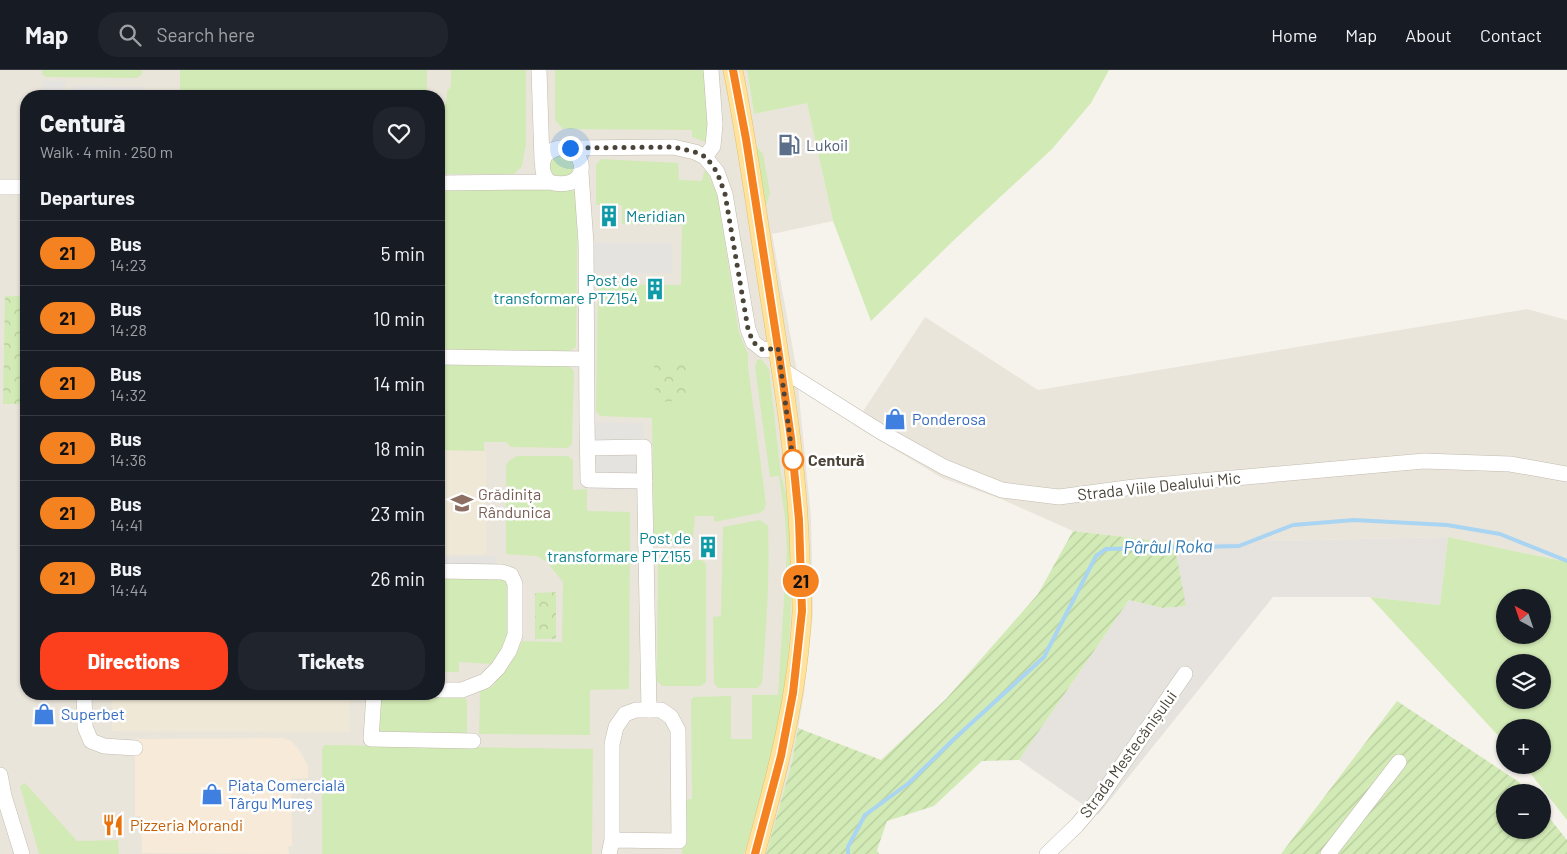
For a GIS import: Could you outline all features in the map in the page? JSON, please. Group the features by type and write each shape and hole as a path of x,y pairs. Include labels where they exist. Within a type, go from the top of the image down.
{"main road":[{"path":"733,70 746,139 791,438 799,520 802,611 793,693 781,756 755,854"}],"street":[{"path":"539,70 543,173 549,182"},
{"path":"706,157 713,146 715,124 711,70"},
{"path":"542,161 549,151 570,148 673,147 695,152 706,157 717,172 725,194 748,329 753,342 763,350 778,348"},
{"path":"570,148 581,158 582,166 586,244 588,480 645,481"},
{"path":"445,183 549,182 568,184 576,180 581,173"},
{"path":"0,187 20,187"},
{"path":"445,357 586,359"},
{"name":"Strada Viile Dealului Mic","path":"781,369 882,432 944,467 1002,490 1059,496 1134,487 1424,461 1510,464 1567,474"},
{"path":"588,448 644,447 649,710"},
{"path":"445,571 502,572 511,575 515,584 515,635 509,651 498,668 485,681 462,690 445,690"},
{"name":"Strada Mestecănișului","path":"1047,854 1077,825 1098,800 1185,674"},
{"path":"84,700 84,727 91,741 104,746 135,748"},
{"path":"372,700 371,739 473,741"},
{"path":"636,710 649,710 661,710 671,717 678,730 679,841 611,847 612,744 616,727 625,714 636,710"},
{"path":"1328,854 1399,762"},
{"path":"0,776 4,796 22,854"}],"shaded area":[{"path":"0,70 747,70 754,114 807,102 833,221 772,234 796,366 811,517 813,613 804,694 792,762 766,854 0,854"},
{"path":"42,81 65,81 65,90 42,90"},
{"path":"73,86 142,87 142,90 73,90"},
{"path":"586,243 672,243 672,273 586,273"},
{"path":"1527,309 1567,320 1567,562 1448,537 1174,543 1073,531 1001,499 942,478 854,425 925,317 1038,390"},
{"path":"587,422 643,423 646,491 589,489"},
{"name":"Grădinița Rândunica","path":"445,450 486,451 486,554 445,555"},
{"path":"1448,537 1440,605 1370,597 1273,597 1098,815 1019,760 1129,600 1163,608 1185,606 1174,543"},
{"path":"496,556 496,565 445,565 445,557"},
{"path":"112,700 350,700 349,732 112,731"},
{"path":"282,738 291,741 298,748 308,766 308,778 291,779 292,846 288,846 289,854 142,853 141,816 135,816 135,739"}],"green space":[{"path":"42,70 142,70 142,74 137,78 46,77 42,74"},
{"path":"180,70 427,70 427,90 180,90"},
{"path":"451,70 526,70 526,143 522,166 514,174 445,174 445,104 447,92 451,86"},
{"path":"555,70 707,70 712,123 706,142 692,137 692,130 563,129 555,120"},
{"path":"747,70 1109,70 1091,103 1052,149 955,239 871,321 833,221 807,103 754,114"},
{"path":"755,145 763,154 770,193 765,209"},
{"path":"569,154 578,166 568,177 552,175 548,161 552,157"},
{"path":"601,159 678,163 679,180 702,181 704,171 708,173 718,198 739,333 748,354 748,367 766,504 764,510 759,513 714,522 714,516 695,516 693,538 685,544 658,544 654,540 652,418 600,416 596,411 598,290 601,284 681,285 682,225 622,224 622,205 596,205 596,165"},
{"path":"570,188 578,194 576,347 570,351 445,351 445,189"},
{"path":"5,296 20,296 20,404 3,404"},
{"path":"761,359 769,369 781,476 786,493 789,520 791,599 789,652 778,730 744,854 682,854 683,800 692,799 691,700 694,697 731,696 731,739 752,739 752,695 778,695 787,551 785,518 779,476 770,477 755,367 757,360"},
{"path":"687,363 687,394 679,401 656,402 654,364"},
{"path":"445,365 569,366 574,371 572,444 568,448 511,447 506,442 484,442 484,451 445,450"},
{"path":"517,456 568,456 573,460 573,490 587,489 587,511 630,512 629,689 590,690 590,735 479,734 480,691 493,686 516,655 522,641 562,642 563,582 547,562 537,556 506,554 506,465"},
{"path":"760,520 768,526 767,604 762,683 757,688 718,688 714,683 713,617 721,616 723,527"},
{"path":"1073,531 1174,543 1186,606 1163,608 1129,600 1019,760 982,761 934,806 887,821 877,850 879,854 766,854 792,762 798,728 881,760 947,698 1038,594"},
{"path":"1448,537 1567,562 1567,820 1551,800 1551,784 1539,784 1531,774 1551,774 1551,719 1496,719 1496,733 1370,597 1440,605"},
{"path":"662,559 702,560 706,564 706,682 701,686 662,686 657,681 658,563"},
{"path":"445,578 506,578 509,582 510,638 492,664 459,662 459,672 445,672"},
{"path":"556,592 556,639 535,639 535,593"},
{"path":"445,692 460,692 467,701 467,736 379,736 378,700 445,700"},
{"path":"1397,701 1496,767 1496,774 1507,774 1521,784 1496,784 1496,839 1551,839 1551,820 1567,840 1567,854 1281,854"},
{"path":"325,745 593,749 592,854 322,854 322,749"},
{"path":"25,783 77,841 118,840 119,854 39,854 20,786"}],"waterway":[{"name":"Pârâul Roka","path":"848,854 848,847 865,815 909,783 1044,657 1096,556 1106,549 1239,546 1293,525 1354,520 1447,525 1500,534 1567,561"}],"bus line":[{"name":"21","path":"733,70 746,139 791,438 799,520 802,611 793,693 781,756 755,854"}],"place":[{"name":"Lukoil","path":"789,145"},
{"name":"Meridian","path":"609,216"},
{"name":"Post de transformare PTZ154","path":"655,289"},
{"name":"Ponderosa","path":"895,419"},
{"name":"Centură","path":"793,460"},
{"name":"Grădinița Rândunica","path":"462,503"},
{"name":"Post de transformare PTZ155","path":"708,547"},
{"name":"Superbet","path":"44,714"},
{"name":"Piața Comercială Târgu Mureș","path":"212,794"},
{"name":"Pizzeria Morandi","path":"113,825"}],"route":[{"path":"570,148 673,147 695,152 706,157 717,172 725,194 748,329 753,342 763,350 778,348 793,460"}]}
